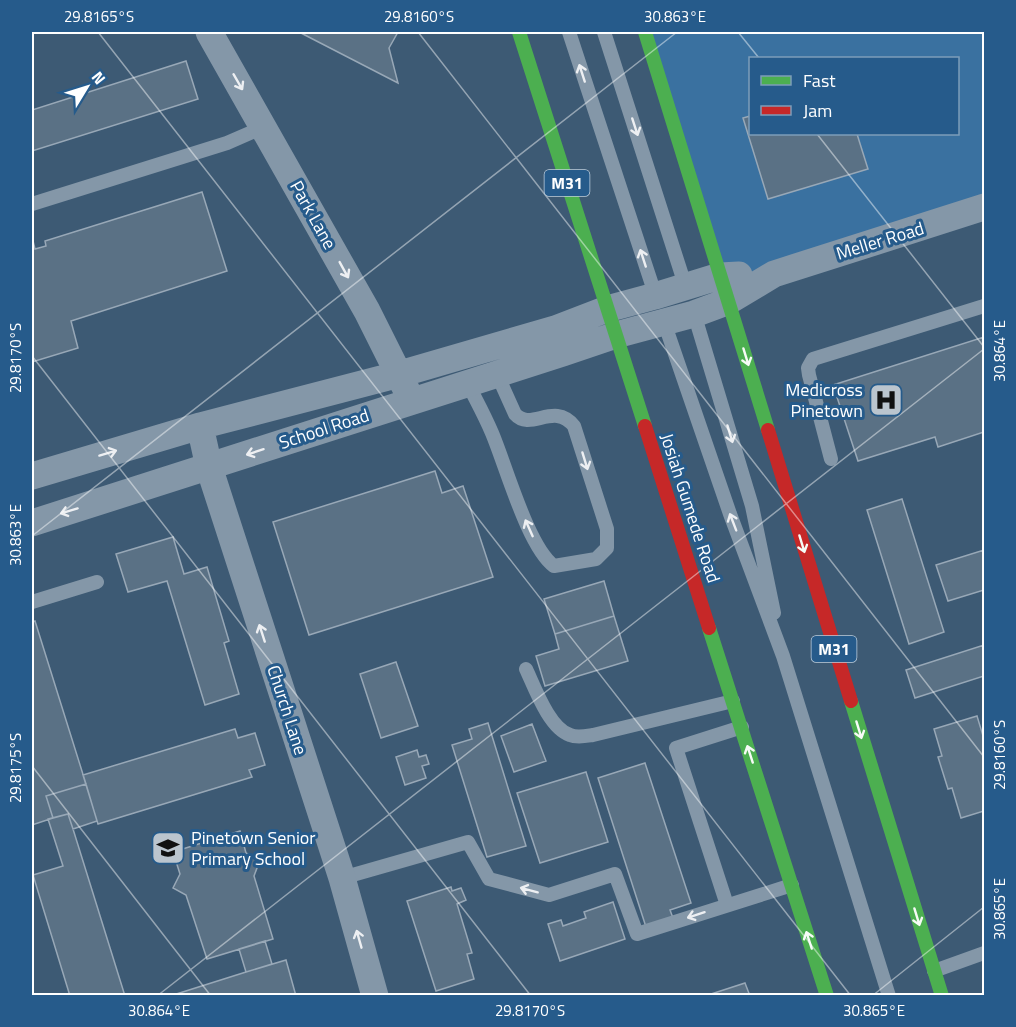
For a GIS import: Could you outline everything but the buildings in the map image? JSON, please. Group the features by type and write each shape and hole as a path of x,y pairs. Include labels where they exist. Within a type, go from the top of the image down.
{"main road":[{"name":"Josiah Gumede Road","path":"519,32 827,996"},
{"name":"M31","path":"645,32 942,996"}],"street":[{"name":"Park Lane","path":"209,32 367,310 400,374 411,401"},
{"name":"Meller Road","path":"664,322 729,301 774,274 984,207"},
{"name":"Meller Road","path":"655,296 720,276 774,274"},
{"name":"School Road","path":"32,476 200,426 400,374 555,329 607,309 655,296"},
{"name":"School Road","path":"32,522 468,384 615,334 664,322"},
{"name":"Church Lane","path":"200,426 209,467 342,879 375,996"}],"lane":[{"path":"569,32 655,296 730,514 783,656 889,996"},
{"path":"604,32 686,287 752,506 783,656"},
{"path":"32,204 227,143 264,127"},
{"path":"831,459 808,375 808,368 813,359 984,306"},
{"path":"468,384 493,434 523,513 542,554 554,566 596,559 607,548 607,529 574,426 567,418 557,414 527,420 520,419 515,414 497,374"},
{"path":"32,602 98,582"},
{"path":"526,669 545,711 567,735 577,737 733,701"},
{"path":"727,905 676,748 742,728"},
{"path":"342,879 468,842 489,879 549,895 615,874 637,934 792,885"},
{"path":"934,970 984,953"}],"shaded area":[{"path":"648,32 984,32 984,204 727,287"}],"traffic: fast":[{"path":"519,32 645,426"},
{"path":"645,32 768,430"},
{"path":"709,628 827,996"},
{"path":"851,701 942,996"}],"traffic: jam":[{"path":"645,426 709,628"},
{"path":"768,430 851,701"}],"place":[{"name":"Medicross Pinetown","path":"886,400"},
{"name":"Pinetown Senior Primary School","path":"168,848"}]}
